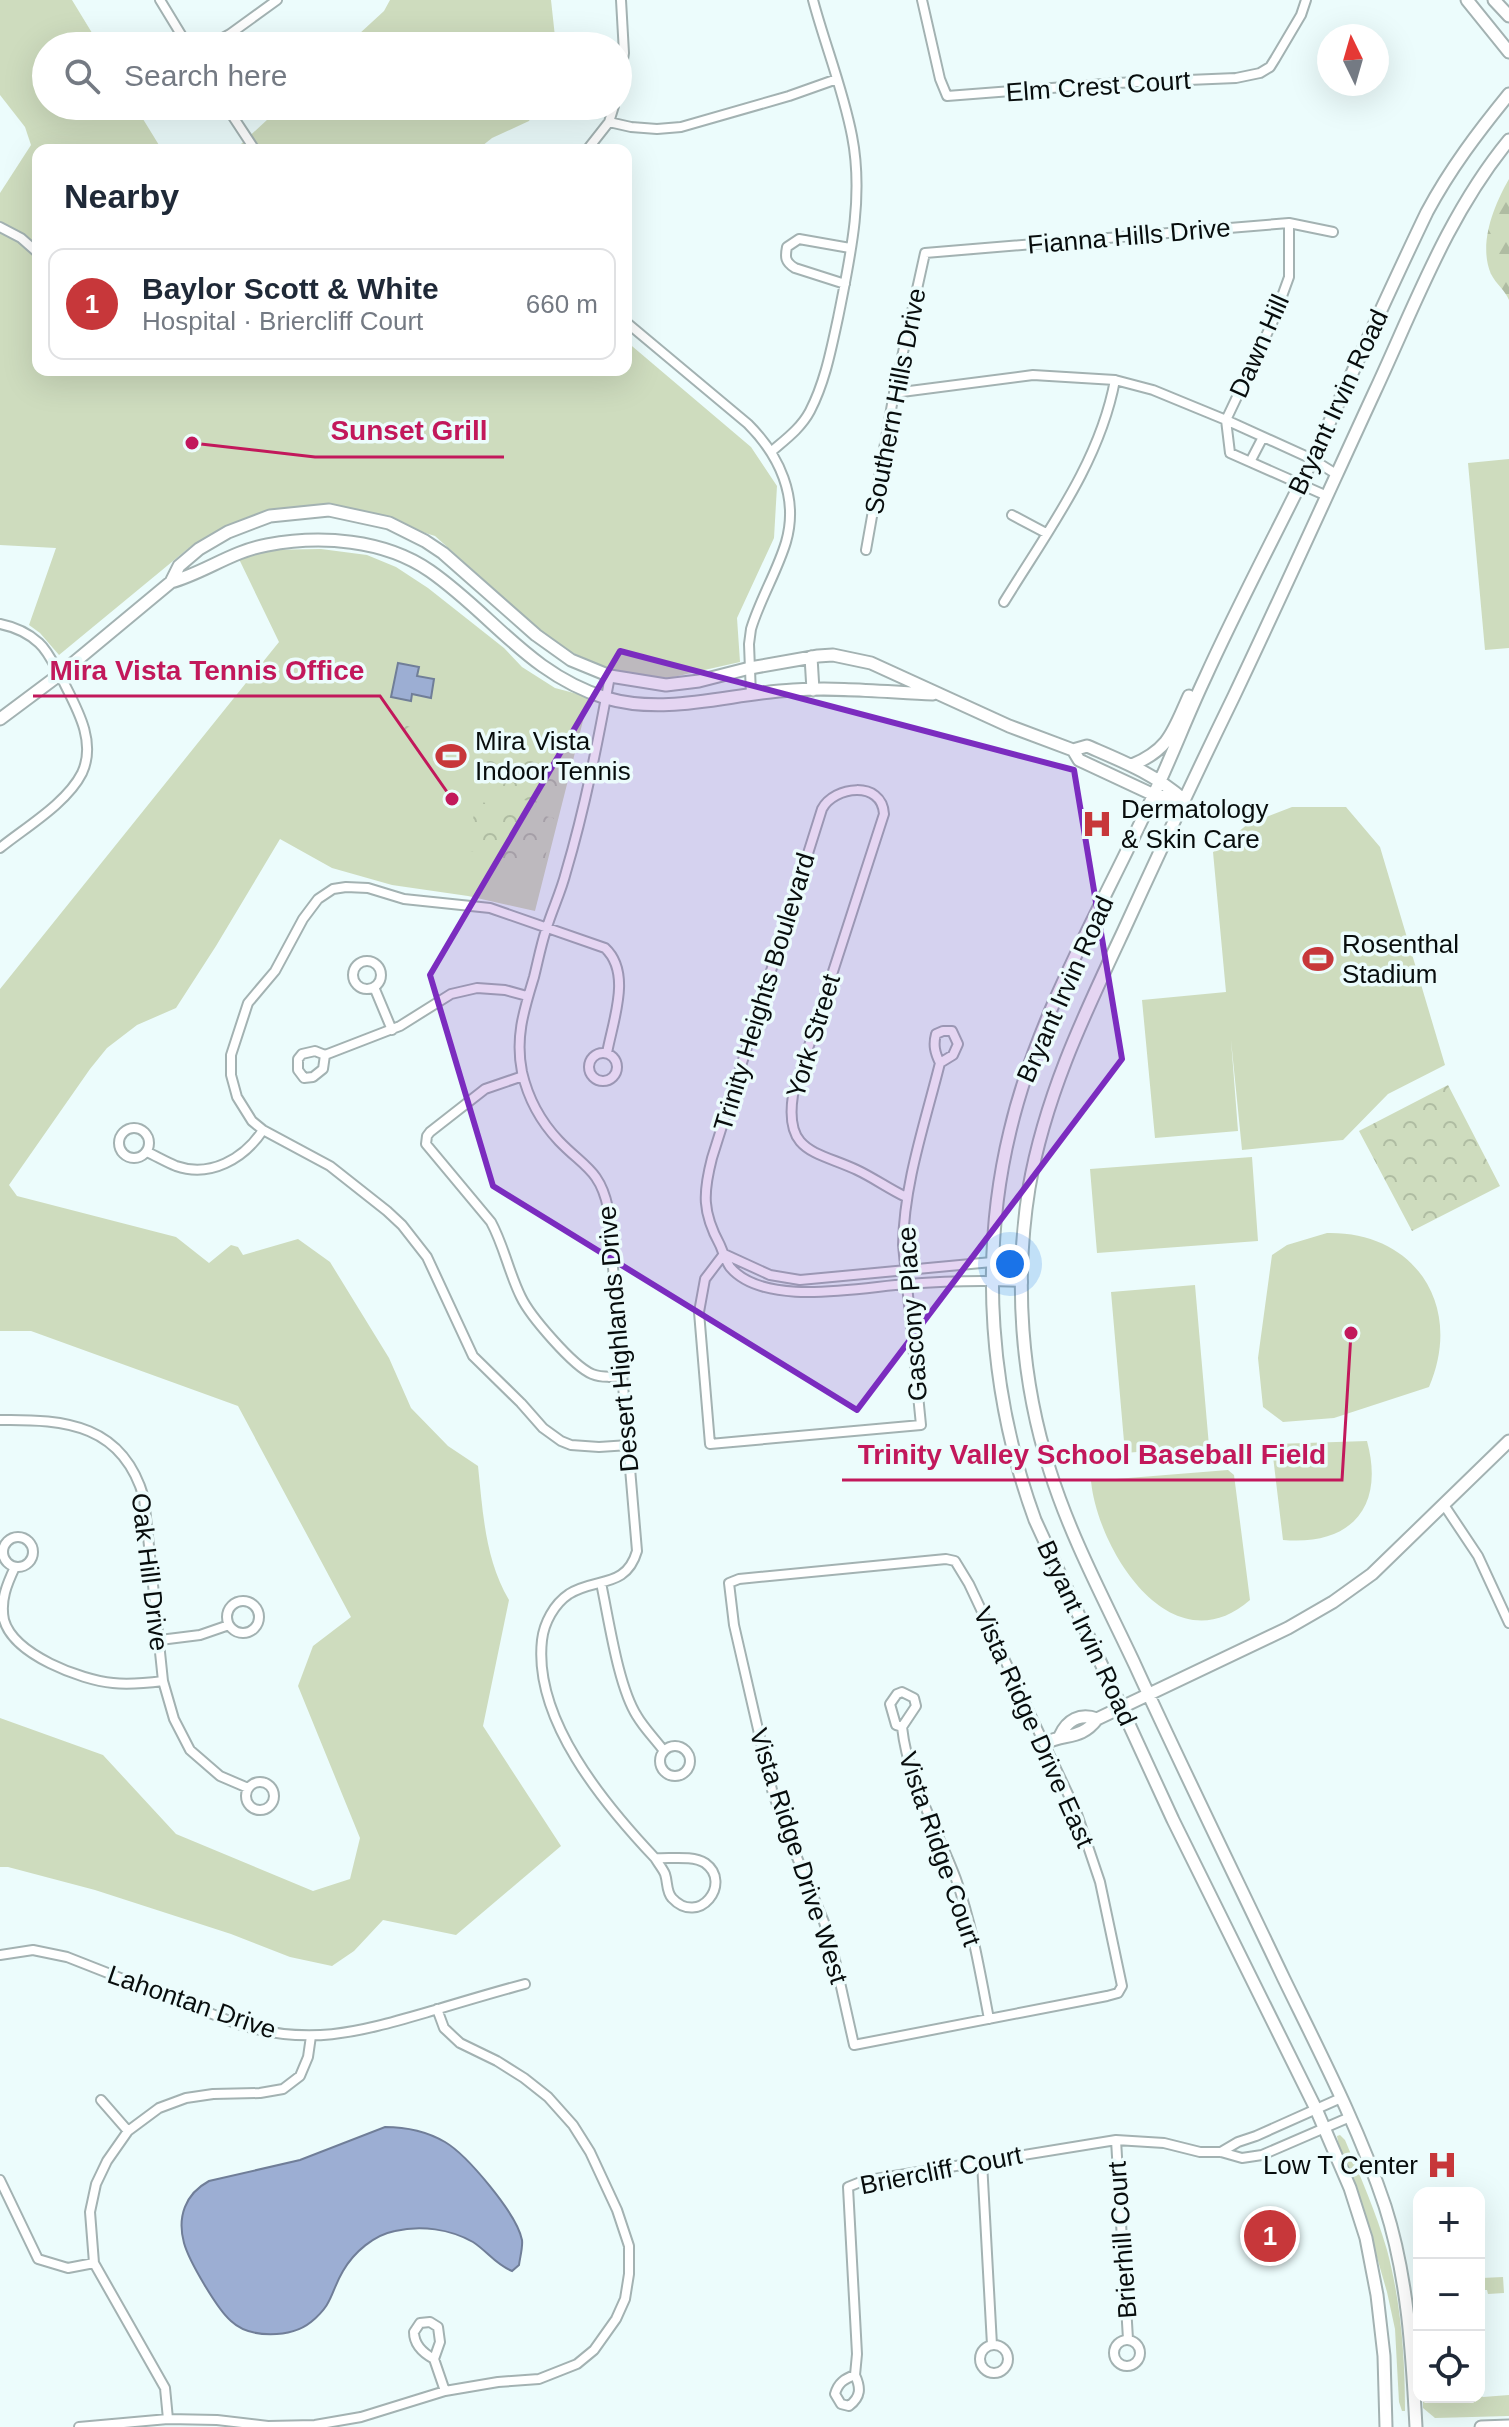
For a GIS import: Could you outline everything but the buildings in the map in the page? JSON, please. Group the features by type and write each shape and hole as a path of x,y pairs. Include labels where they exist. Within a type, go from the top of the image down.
{"main road":[{"path":"1467,0 1509,52"},
{"path":"1494,0 1509,16"},
{"name":"Bryant Irvin Road","path":"1386,2427 1384,2356 1370,2256 1350,2188 1316,2109 1173,1820 1035,1520 1022,1484 1001,1387 992,1262 1009,1133 1053,1005 1154,795 1205,677 1312,459 1433,200 1472,139 1509,94"},
{"name":"Bryant Irvin Road","path":"1416,2427 1410,2321 1401,2267 1378,2185 1350,2117 1148,1693 1050,1473 1030,1387 1024,1334 1023,1264 1029,1191 1037,1148 1057,1081 1080,1022 1429,271 1465,202 1509,140"},
{"path":"0,719 59,675 171,582 179,566 199,549 228,532 270,516 329,510 389,523 425,541 443,553 536,635 571,660 610,676 666,685 811,657 833,655 862,660 1009,726 1073,750 1087,746 1132,765 1160,780 1184,800"},
{"path":"171,582 263,545 302,539 350,542 385,551 427,569 530,659 572,685 606,698 645,704 672,704 794,690 941,694"},
{"path":"811,657 813,690"},
{"path":"1132,765 1167,743 1190,693 1205,677"},
{"path":"1073,750 1079,760 1154,795 1184,800"},
{"path":"1045,1743 1060,1736 1081,1734 1097,1719 1288,1628 1333,1602 1372,1574 1509,1441"},
{"path":"1481,2427 1509,2426"}],"street":[{"path":"160,0 179,32"},
{"path":"233,32 277,0"},
{"path":"621,0 623,32"},
{"path":"772,451 808,415 821,387 845,284 858,184 852,135 813,0"},
{"name":"Elm Crest Court","path":"922,0 940,79 947,96 1116,83 1236,78 1260,73 1270,67 1301,15 1306,0"},
{"path":"592,144 609,122 657,129 681,127 837,79"},
{"path":"235,120 251,144"},
{"name":"Fianna Hills Drive","path":"925,253 1289,223 1333,232"},
{"name":"Dawn Hill","path":"1226,420 1273,321 1289,277 1289,223"},
{"path":"0,227 32,248"},
{"path":"845,284 795,268 788,264 785,257 787,247 799,239 850,248"},
{"name":"Southern Hills Drive","path":"866,550 894,393 925,253"},
{"path":"632,327 748,424 772,451 782,471 789,510 787,539 751,629 751,695"},
{"path":"894,393 1033,375 1115,380 1153,390 1226,420 1312,459 1336,474"},
{"path":"1004,602 1091,459 1110,406 1115,380"},
{"path":"1226,420 1230,453 1327,496"},
{"path":"1250,462 1263,437"},
{"path":"1012,515 1046,533"},
{"path":"0,624 24,632 41,644 80,714 86,735 86,760 76,783 62,799 0,848"},
{"name":"Desert Highlands Drive","path":"610,676 567,871 546,928 518,1040 523,1076 544,1123 595,1174 605,1194 637,1551 634,1563 626,1573 571,1593 558,1604 542,1634 541,1675 547,1701 597,1792 655,1858 665,1873 667,1890 673,1899 684,1906 697,1907 707,1903 713,1895 716,1884 712,1871 704,1862 655,1858"},
{"name":"Trinity Heights Boulevard","path":"884,814 881,799 868,792 834,795 822,809 705,1184 706,1214 731,1267 756,1284 790,1293 907,1284 993,1280 1023,1282"},
{"name":"York Street","path":"884,814 793,1095 791,1120 801,1143 812,1153 861,1172 906,1197"},
{"path":"607,1053 620,978 616,959 605,948 490,908 404,899 368,888 346,887 333,889 318,899 303,919 275,971 248,1003 231,1055 231,1075 237,1097 252,1121 330,1166 402,1225 427,1257 473,1356 543,1428 571,1445 629,1445"},
{"path":"374,987 392,1030"},
{"path":"325,1055 392,1030 451,994 464,990 492,988 527,996"},
{"name":"Gascony Place","path":"724,1254 705,1279 699,1312 710,1444 921,1425 903,1245 906,1197 940,1063"},
{"path":"523,1076 475,1095 430,1132 426,1144 491,1222 521,1296 547,1332 582,1368 598,1376 623,1376"},
{"path":"147,1152 184,1168 208,1168 241,1155 263,1130"},
{"path":"724,1254 770,1275 800,1280 992,1262 1023,1264"},
{"name":"Oak Hill Drive","path":"0,1420 55,1421 82,1428 119,1450 128,1461 138,1477 144,1498 163,1681 174,1719 190,1750 220,1776 248,1788"},
{"path":"1444,1505 1478,1556 1509,1623"},
{"name":"Vista Ridge Drive West","path":"955,1561 946,1559 739,1579 729,1583 732,1611 772,1790 824,1922 854,2045 989,2019"},
{"name":"Vista Ridge Drive East","path":"955,1561 969,1584 1076,1811 1091,1852 1122,1986 1121,1990 1107,1996 989,2019"},
{"path":"15,1567 4,1591 5,1622 12,1634 35,1656 103,1682 163,1681"},
{"path":"601,1583 630,1702 637,1717 664,1751"},
{"path":"243,1600 256,1608 258,1622 251,1630 242,1633 229,1625 226,1616 234,1603 243,1600"},
{"path":"160,1640 200,1635 229,1625"},
{"name":"Vista Ridge Court","path":"902,1727 904,1748 914,1781 944,1849 964,1907 989,2019"},
{"name":"Lahontan Drive","path":"0,1955 33,1950 67,1957 247,2027 287,2036 341,2034 372,2028 525,1984"},
{"path":"79,2427 168,2419 217,2420 268,2426 315,2425 361,2417 445,2391 539,2379 577,2364 594,2350 616,2319 625,2299 629,2246 617,2210 590,2152 573,2125 548,2097 497,2061 460,2043 444,2028 437,2009"},
{"path":"168,2419 165,2388 160,2377 94,2263 90,2212 96,2184 107,2161 128,2131 159,2108 186,2098 283,2089 300,2076 308,2057 311,2036"},
{"path":"1221,2152 1341,2098"},
{"path":"101,2100 128,2131"},
{"name":"Briercliff Court","path":"855,2375 857,2354 848,2187 863,2181 1116,2140 1164,2143 1242,2158 1262,2155 1350,2117"},
{"path":"1263,2133 1271,2150"},
{"name":"Brierhill Court","path":"1116,2140 1128,2339"},
{"path":"982,2162 992,2345"},
{"path":"0,2180 38,2259 68,2268 94,2263"},
{"path":"434,2359 416,2344 414,2332 420,2323 430,2322 438,2327 441,2337 434,2359 445,2391"}],"highlighted area":[{"path":"620,651 1074,770 1122,1059 857,1410 493,1186 430,975"}],"green space":[{"path":"0,0 72,0 91,32 32,32 32,120 144,120 158,144 32,144 32,376 632,376 632,346 751,447 777,486 774,538 737,618 740,662 669,678 613,672 557,645 435,536 352,510 318,504 273,511 190,547 59,655 29,625 56,548 0,545 0,193 31,145 25,127 0,95"},
{"path":"390,0 551,0 554,32 361,32 384,11"},
{"path":"267,120 529,120 484,144 241,144"},
{"path":"1509,179 1509,300 1491,274 1486,250 1493,213"},
{"path":"1509,459 1509,648 1485,650 1468,463"},
{"path":"321,549 367,555 396,567 504,648 522,667 555,688 589,697 535,911 468,896 392,885 332,868 280,839 176,1008 137,1025 107,1048 9,1185 17,1196 176,1237 209,1263 231,1245 238,1247 243,1255 298,1239 330,1262 389,1358 411,1408 448,1446 478,1466 490,1552 509,1600 483,1726 561,1846 456,1935 383,1920 354,1951 332,1966 290,1957 231,1934 95,1890 0,1867 0,1718 103,1755 176,1834 313,1891 350,1879 360,1838 298,1686 313,1646 351,1617 238,1406 31,1331 0,1331 0,989 279,642 238,557 261,550"},
{"path":"385,717 410,727 412,735 409,742 402,742 395,734 381,727 379,720"},
{"path":"492,736 570,753 558,807 480,791"},
{"path":"477,801 554,818 543,867 466,850"},
{"name":"Rosenthal Stadium","path":"1292,807 1346,807 1380,847 1445,1065 1388,1094 1343,1140 1242,1150 1231,1040 1238,1131 1155,1138 1142,1000 1226,992 1213,852 1248,824"},
{"path":"1448,1085 1500,1186 1412,1231 1359,1131"},
{"path":"1252,1157 1258,1241 1097,1253 1090,1169"},
{"path":"1327,1233 1358,1236 1385,1245 1407,1259 1424,1279 1435,1302 1440,1328 1438,1357 1429,1387 1334,1418 1283,1422 1263,1407 1258,1358 1272,1255 1287,1245"},
{"path":"1195,1285 1209,1446 1125,1453 1111,1292"},
{"path":"1367,1441 1371,1485 1366,1503 1357,1518 1344,1529 1327,1536 1283,1540 1272,1448 1275,1444"},
{"path":"1228,1470 1234,1475 1250,1600 1221,1617 1193,1620 1167,1611 1144,1592 1124,1567 1108,1539 1091,1481"},
{"path":"1337,2136 1345,2140 1373,2208 1392,2270 1401,2330 1405,2411 1402,2411 1399,2402 1395,2329 1387,2292 1361,2202 1339,2147"},
{"path":"1503,2277 1504,2293 1488,2294 1485,2278"},
{"path":"1509,2395 1509,2416 1435,2418 1423,2408 1423,2403 1485,2403 1485,2397"}],"water":[{"path":"398,663 419,667 417,676 434,679 431,698 412,694 411,701 391,697"},
{"path":"385,2127 431,2135 466,2159 490,2186 518,2229 522,2243 519,2265 512,2271 473,2242 445,2231 415,2228 395,2231 372,2240 353,2257 324,2309 303,2327 282,2333 259,2333 231,2321 204,2284 184,2243 183,2215 189,2199 209,2181 300,2160"}],"place":[{"name":"Sunset Grill","path":"192,443"},
{"name":"Mira Vista Indoor Tennis","path":"451,756"},
{"name":"Mira Vista Tennis Office","path":"452,799"},
{"name":"Dermatology & Skin Care","path":"1097,824"},
{"name":"Rosenthal Stadium","path":"1318,959"},
{"name":"Trinity Valley School Baseball Field","path":"1351,1333"},
{"name":"Low T Center","path":"1442,2165"},
{"name":"Baylor Scott & White","path":"1270,2236"}]}
